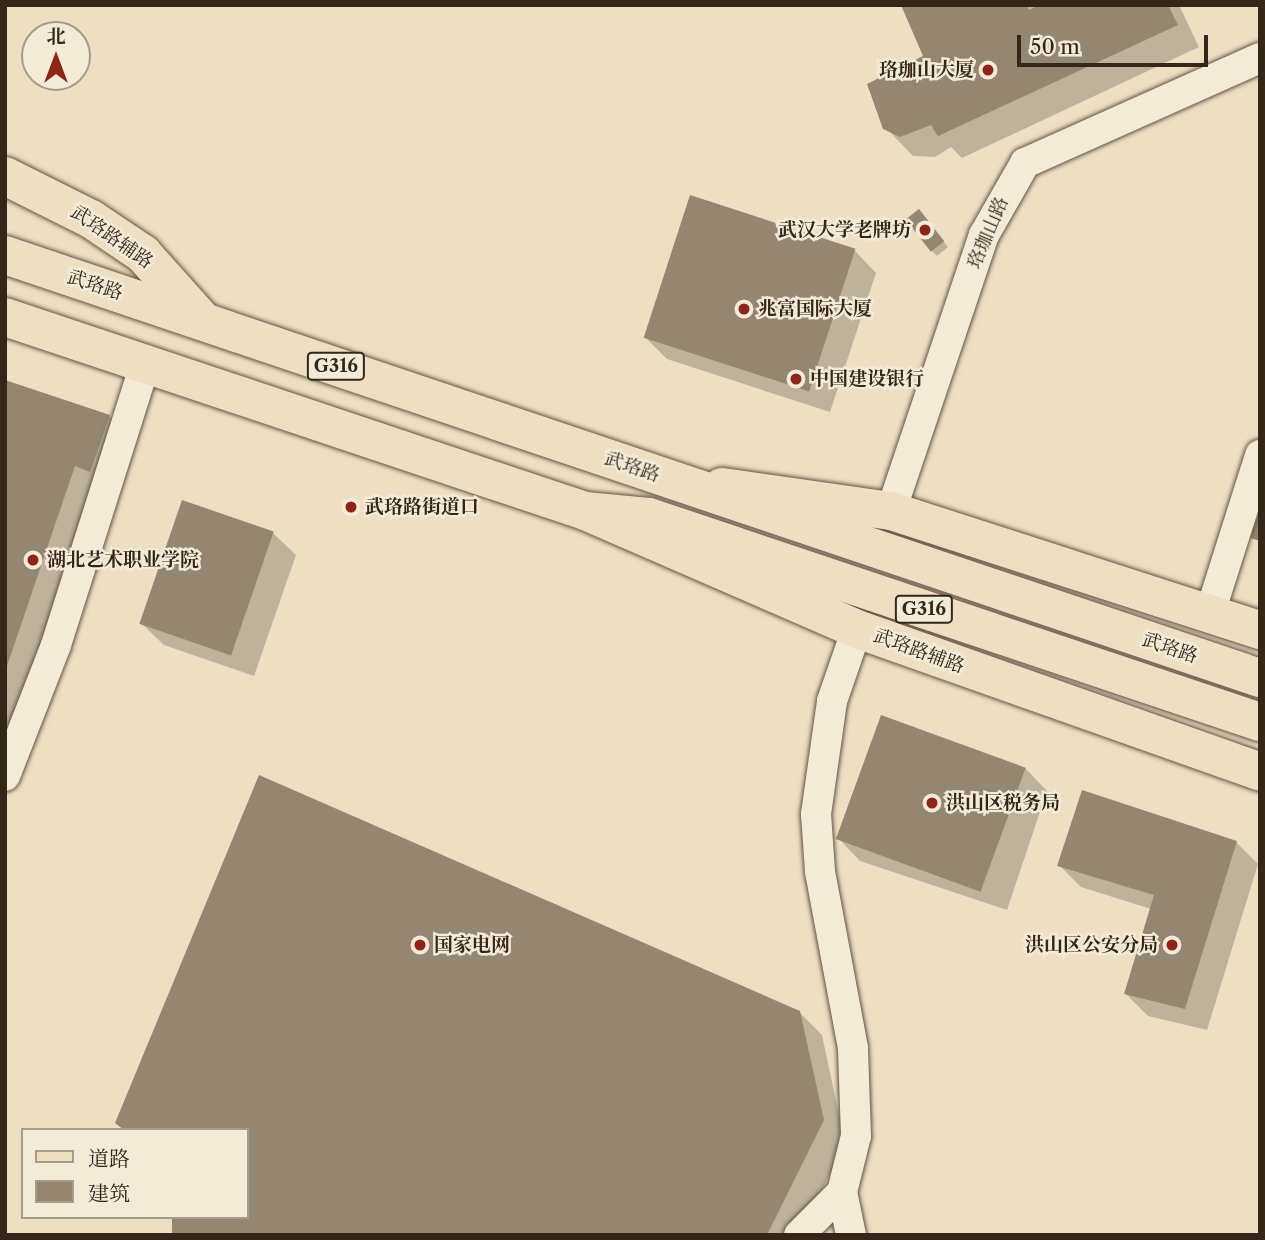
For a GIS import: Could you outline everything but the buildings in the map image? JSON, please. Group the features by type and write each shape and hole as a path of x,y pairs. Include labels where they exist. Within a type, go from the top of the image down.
{"main road":[{"name":"武珞路辅路","path":"5,176 92,219 143,254 202,320"},
{"name":"武珞路","path":"5,255 1260,678"},
{"name":"G316","path":"5,317 585,511 649,517 1260,722"},
{"path":"666,479 891,511 1260,630"},
{"name":"武珞路辅路","path":"585,511 857,629 1260,772"}],"street":[{"name":"珞珈山路","path":"891,511 984,235 1025,163 1260,58"},
{"path":"7,768 56,645 145,364"},
{"path":"1210,613 1260,455"},
{"path":"851,1235 842,1192 856,1136 853,1048 820,871 816,814 832,701 857,629"},
{"path":"799,1235 842,1192"}],"place":[{"name":"珞珈山大厦","path":"988,70"},
{"name":"武汉大学老牌坊","path":"925,230"},
{"name":"兆富国际大厦","path":"744,309"},
{"name":"中国建设银行","path":"796,379"},
{"name":"武珞路街道口","path":"351,507"},
{"name":"湖北艺术职业学院","path":"33,560"},
{"name":"洪山区税务局","path":"932,803"},
{"name":"国家电网","path":"420,945"},
{"name":"洪山区公安分局","path":"1172,945"}]}
